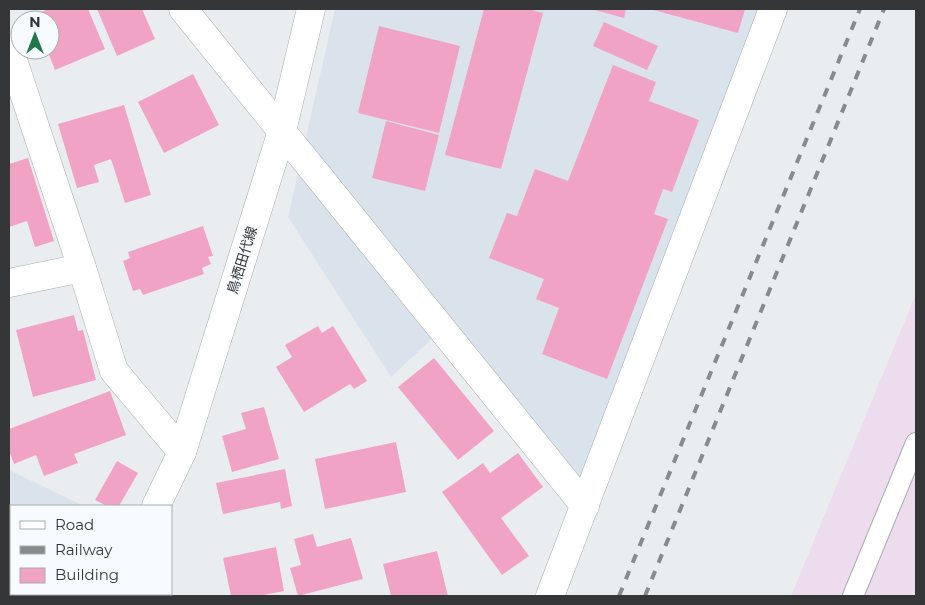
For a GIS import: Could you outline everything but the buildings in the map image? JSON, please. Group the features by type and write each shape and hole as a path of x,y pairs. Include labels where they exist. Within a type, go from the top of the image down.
{"street":[{"path":"183,9 585,506"},
{"name":"鳥栖田代線","path":"156,505 182,452 282,131 311,9"},
{"path":"550,596 773,9"},
{"path":"9,48 114,371 182,452"},
{"path":"9,283 82,268"}],"lane":[{"path":"853,596 916,443"}],"shaded area":[{"path":"335,9 764,9 583,491 450,322 391,377 288,217"},
{"path":"916,294 916,596 791,596"},
{"path":"9,470 82,505 10,505 10,595 85,595 9,596"}],"railway":[{"path":"619,596 860,9"},
{"path":"645,596 884,9"}]}
